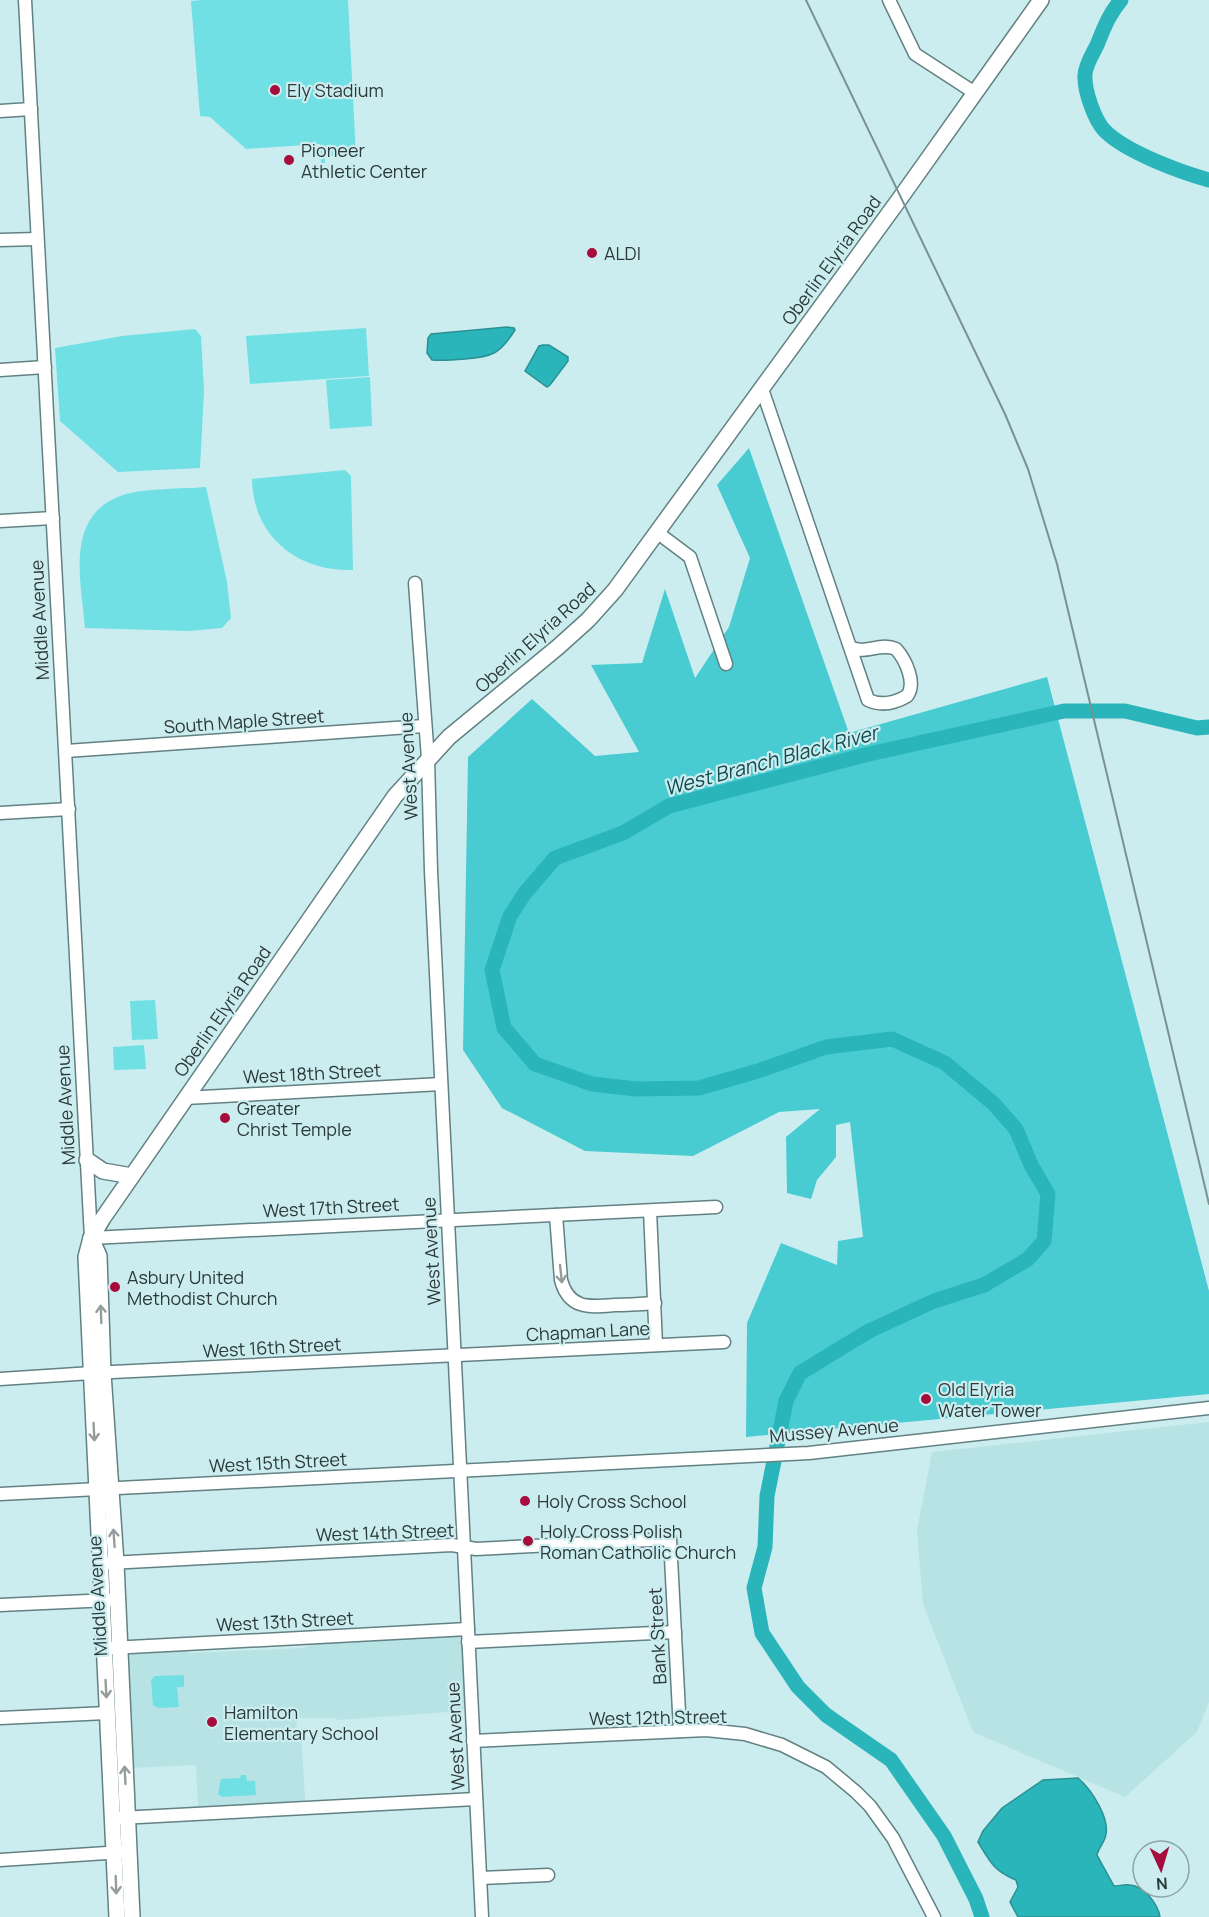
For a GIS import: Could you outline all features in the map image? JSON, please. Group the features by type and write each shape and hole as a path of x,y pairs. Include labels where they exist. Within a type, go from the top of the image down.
{"main road":[{"name":"Oberlin Elyria Road","path":"92,1238 102,1218 395,796 449,737 558,647 588,620 615,590 1041,0"},
{"path":"87,1160 103,1171 132,1176"},
{"name":"Middle Avenue","path":"92,1238 86,1257 97,1373 109,1563 110,1600 104,1649 107,1713 120,1818"},
{"name":"Middle Avenue","path":"110,1600 120,1648 120,1818 122,1852 132,1917"},
{"name":"Middle Avenue","path":"117,1917 122,1852"}],"street":[{"name":"Middle Avenue","path":"25,0 92,1238"},
{"path":"889,0 915,54 975,93"},
{"path":"0,111 31,109"},
{"path":"0,240 37,238"},
{"path":"0,370 45,367"},
{"path":"762,389 869,705 885,704 908,696 912,686 899,652 891,646 857,651 850,647"},
{"path":"0,521 53,518"},
{"path":"658,533 690,557 726,664"},
{"name":"West Avenue","path":"415,583 428,759 431,871 482,1917"},
{"name":"South Maple Street","path":"66,752 424,726"},
{"path":"0,813 69,809"},
{"name":"West 18th Street","path":"186,1098 441,1084"},
{"name":"West 17th Street","path":"92,1238 716,1207"},
{"path":"650,1211 656,1345"},
{"path":"556,1215 561,1280 563,1288 571,1299 591,1307 655,1303"},
{"name":"Chapman Lane","path":"454,1356 724,1342"},
{"name":"West 16th Street","path":"0,1379 454,1356"},
{"name":"Mussey Avenue","path":"460,1471 796,1453 1209,1408"},
{"name":"West 15th Street","path":"0,1494 460,1471"},
{"name":"West 14th Street","path":"109,1563 452,1545 476,1549 670,1539"},
{"name":"Bank Street","path":"670,1539 680,1731"},
{"path":"0,1605 110,1600"},
{"name":"West 13th Street","path":"104,1649 468,1636 675,1632"},
{"path":"0,1718 107,1713"},
{"name":"West 12th Street","path":"473,1741 680,1731 726,1731 764,1739 800,1752 835,1774 856,1792 882,1822 893,1838 934,1917"},
{"path":"120,1818 476,1799"},
{"path":"0,1860 122,1852"},
{"path":"481,1878 548,1875"}],"shaded area":[{"name":"Ely Stadium","path":"348,0 356,156 325,156 325,163 321,163 320,144 246,149 210,117 200,116 191,1"},
{"path":"507,327 515,330 500,349 489,355 432,360 427,353 428,338 431,334"},
{"path":"366,328 369,376 250,384 246,336"},
{"path":"195,329 201,336 204,391 200,468 118,472 60,421 55,348 122,336"},
{"path":"549,345 568,357 568,361 547,387 525,371 539,346"},
{"path":"370,377 372,426 330,429 326,380"},
{"path":"749,448 849,733 1047,677 1209,1291 1209,1394 746,1437 747,1323 781,1243 837,1265 838,1241 863,1237 850,1122 836,1125 836,1157 817,1180 811,1199 787,1193 786,1137 820,1109 779,1112 693,1156 585,1151 502,1108 463,1050 468,757 532,699 595,756 639,752 591,665 642,663 665,589 695,678 729,627 750,558 717,485"},
{"path":"345,470 351,476 353,570 314,565 282,547 260,518 254,500 252,479"},
{"path":"206,487 227,582 231,618 222,628 189,631 85,628 80,551 84,533 92,517 104,504 123,495 153,490"},
{"path":"155,1000 158,1039 132,1040 130,1001"},
{"path":"144,1045 146,1069 114,1070 113,1047"},
{"path":"1209,1422 1209,1702 1197,1732 1125,1797 973,1732 923,1604 917,1530 932,1452"},
{"name":"Hamilton Elementary School","path":"458,1636 462,1639 464,1671 465,1707 462,1711 338,1720 296,1718 297,1728 301,1728 305,1800 308,1803 198,1808 196,1765 131,1768 127,1658 135,1653 181,1649 190,1653 303,1648 316,1643"},
{"path":"184,1675 184,1687 177,1687 179,1707 158,1708 153,1705 151,1680 155,1676"},
{"path":"241,1775 246,1775 247,1781 255,1781 256,1795 222,1797 218,1794 221,1779 240,1778"},
{"path":"1078,1778 1089,1789 1106,1823 1105,1838 1097,1855 1114,1886 1131,1885 1131,1899 1151,1899 1160,1917 1018,1917 1010,1902 1018,1887 1016,1880 993,1865 978,1842 983,1831 1002,1808 1043,1780"}],"waterway":[{"name":"West Branch Black River","path":"1121,0 1107,21 1085,71 1088,96 1097,120 1114,139 1139,154 1209,180"},
{"name":"West Branch Black River","path":"982,1917 976,1899 944,1836 891,1760 826,1715 798,1687 762,1633 754,1588 765,1547 767,1496 786,1401 800,1373 869,1331 934,1301 984,1285 1028,1259 1044,1241 1048,1194 1031,1165 1016,1129 994,1104 945,1063 892,1039 826,1047 758,1071 699,1088 636,1089 592,1084 535,1064 504,1028 492,970 510,916 525,893 555,858 623,833 669,806 869,754 1064,711 1125,711 1197,728 1209,727"}],"railway":[{"path":"806,0 1005,414 1028,469 1057,564 1209,1204"}],"place":[{"name":"Ely Stadium","path":"275,90"},
{"name":"Pioneer Athletic Center","path":"289,160"},
{"name":"ALDI","path":"592,253"},
{"name":"Greater Christ Temple","path":"225,1118"},
{"name":"Asbury United Methodist Church","path":"115,1287"},
{"name":"Old Elyria Water Tower","path":"926,1399"},
{"name":"Holy Cross School","path":"525,1501"},
{"name":"Holy Cross Polish Roman Catholic Church","path":"528,1541"},
{"name":"Hamilton Elementary School","path":"212,1722"}]}
